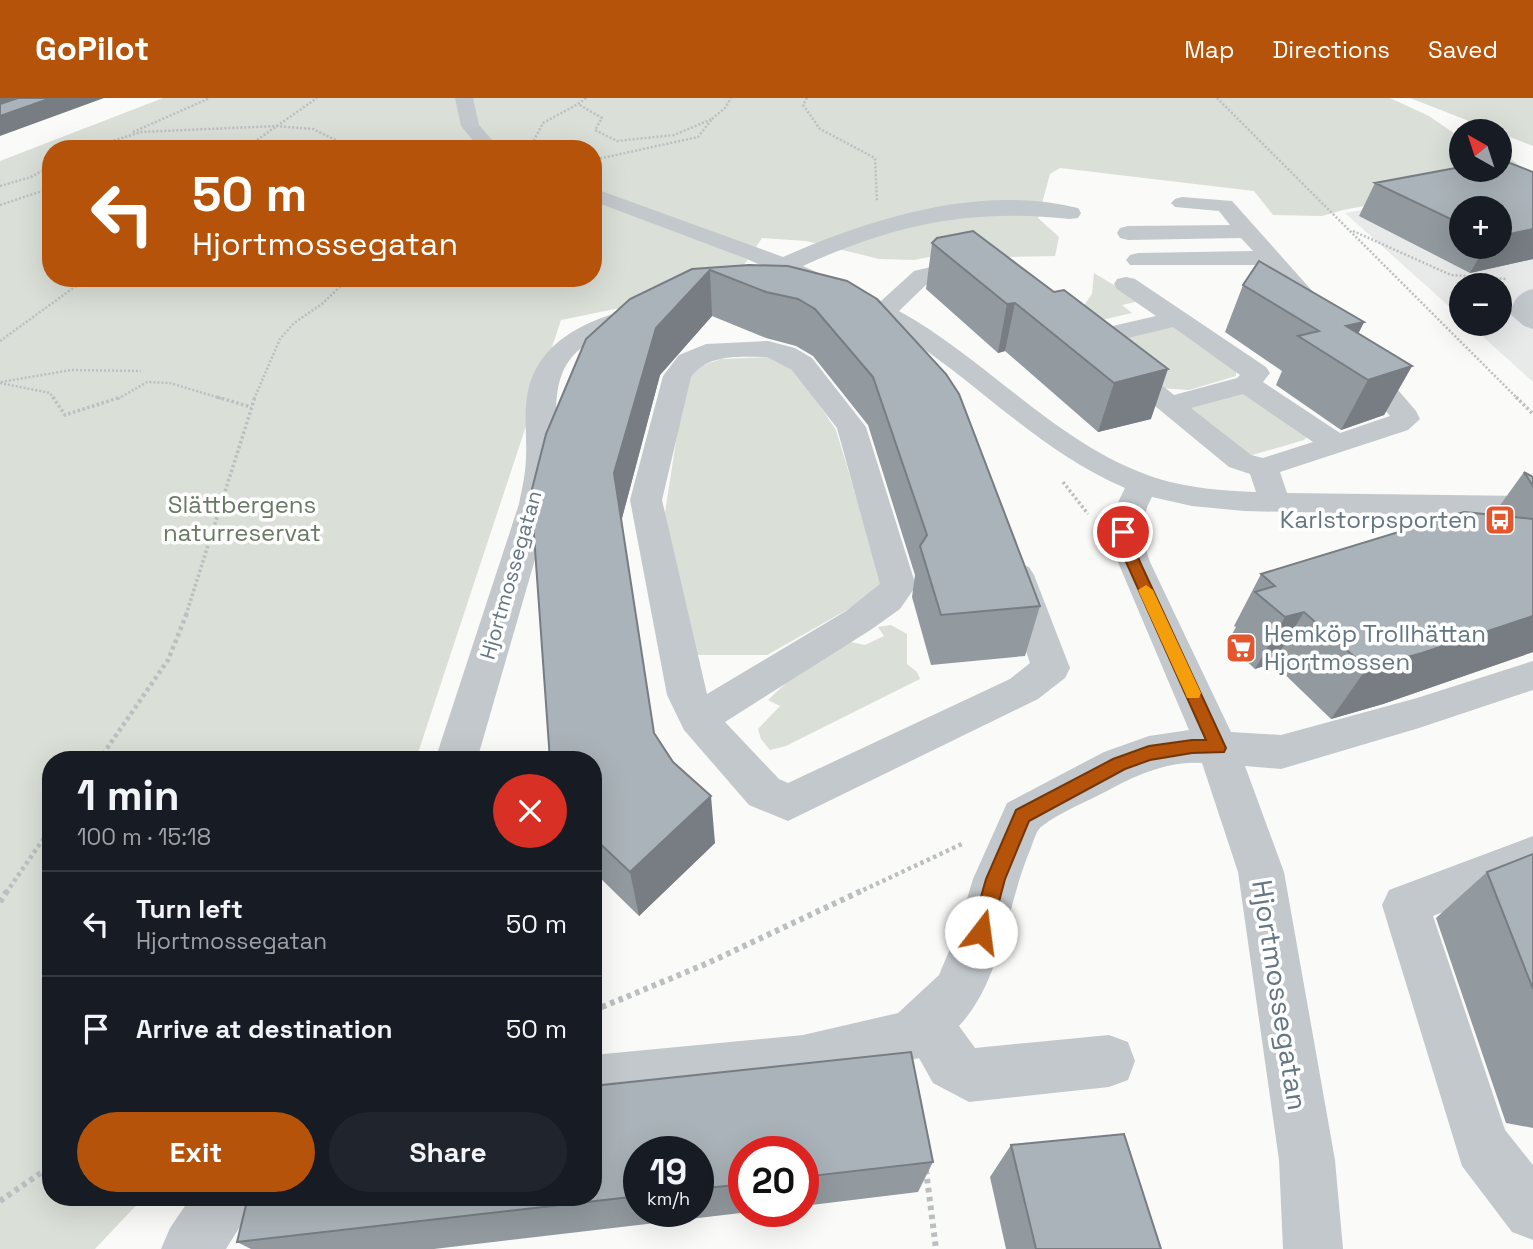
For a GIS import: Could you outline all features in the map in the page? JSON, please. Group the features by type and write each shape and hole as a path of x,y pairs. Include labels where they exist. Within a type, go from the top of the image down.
{"street":[{"path":"464,98 470,126 483,140"},
{"path":"602,197 781,267 965,366 1041,429 1082,455 1144,484 1192,494 1278,503 1533,506"},
{"path":"1063,328 1087,340 1240,461 1263,468 1398,424 1405,419 1402,411 1226,205 1182,203"},
{"path":"781,267 834,243 941,211 983,206 1070,213"},
{"path":"1128,233 1249,230"},
{"path":"1138,260 1272,258"},
{"path":"873,317 922,276 976,263 997,280"},
{"path":"1126,284 1256,373 1247,384 1169,405"},
{"path":"1533,296 1525,303 1523,314 1533,321"},
{"path":"795,302 873,317 885,337 909,366"},
{"name":"Hjortmossegatan","path":"459,751 523,549 541,469 539,409 549,370 580,335 635,315 675,309"},
{"path":"1087,340 1176,318"},
{"path":"698,719 859,620 887,600 898,586 851,427 802,364 786,354 768,349 715,349 689,361 677,376 646,500 687,695 698,719 764,792 788,803 1024,689 1051,668 1003,538"},
{"path":"1247,384 1334,443"},
{"path":"1263,468 1278,503"},
{"name":"Hjortmossegatan","path":"1144,484 1125,513 1123,532 1133,562 1217,748 1261,872 1307,1160 1313,1249"},
{"path":"602,1081 803,1061 909,1036 927,1023 957,992 981,932 996,879 1022,816 1119,764 1149,753 1192,746 1281,752 1419,713 1533,674"},
{"path":"1525,1192 1482,1146 1406,905 1533,856"},
{"path":"927,1023 952,1064 968,1075 1109,1061"},
{"path":"191,1249 220,1206"}],"path":[{"path":"111,140 210,98"},
{"path":"257,140 317,98"},
{"path":"534,140 543,124 586,98"},
{"path":"602,158 698,137 731,98"},
{"path":"807,98 803,105 820,129 875,158 876,223 882,227"},
{"path":"1217,98 1533,414"},
{"path":"578,104 602,118 596,130 617,141 674,135 712,119"},
{"path":"119,137 141,132 190,128 276,126 313,129 336,140"},
{"path":"0,186 42,171"},
{"path":"0,205 42,191"},
{"path":"1349,229 1449,274"},
{"path":"0,341 75,287"},
{"path":"105,751 168,660 196,590 264,370 280,339 294,323 322,304 340,287"},
{"path":"0,383 74,370 115,368 141,372"},
{"path":"0,383 50,393 65,415 114,401 147,382 170,383 251,407"},
{"path":"602,1004 708,963 1022,816"},
{"path":"0,902 42,841"},
{"path":"924,1156 936,1249"},
{"path":"0,1200 42,1172"}],"shaded area":[{"path":"1487,187 1533,203 1533,382 1482,336 1512,336 1512,273 1449,273 1449,306 1345,213"}],"green space":[{"name":"Slättbergens naturreservat","path":"163,98 1390,98 1429,116 1449,130 1449,182 1493,182 1322,216 1273,215 1254,191 1060,168 1050,174 1038,218 1059,237 1055,256 1010,257 976,248 914,260 879,259 806,241 762,238 742,268 767,278 561,320 419,751 42,751 42,1206 136,1206 95,1249 0,1249 0,161 42,145 42,287 602,287 602,140 54,140"},
{"path":"1410,98 1533,98 1533,146 1512,138 1512,119 1464,119"},
{"name":"Slättbergens naturreservat","path":"1512,160 1530,175 1512,178"},
{"path":"1094,273 1140,301 1122,305 1132,313 1093,322 1075,318 1092,294"},
{"path":"1169,325 1180,328 1236,370 1236,376 1189,390 1159,388 1109,339"},
{"path":"769,357 794,367 836,430 884,589 767,655 697,655 664,519 684,390 695,368 721,359"},
{"path":"1238,393 1247,394 1308,436 1304,440 1249,456 1185,407"},
{"path":"891,625 907,634 907,664 917,672 920,679 786,746 770,750 761,739 758,729 780,706 768,700 803,667 846,641 865,645 884,636 878,627"}],"building":[{"path":"18,98 51,98 0,116 0,104"},
{"path":"1512,164 1533,172 1533,229 1512,233 1512,196 1449,196 1449,218 1375,183 1449,169 1449,182 1512,182"},
{"path":"973,231 1054,292 1064,290 1168,369 1114,383 1015,303 1007,304 932,243 937,238"},
{"path":"1259,261 1364,322 1346,326 1412,366 1368,380 1298,336 1319,331 1243,285"},
{"path":"749,265 788,266 847,281 877,299 946,374 959,394 1040,606 941,615 920,546 927,535 873,377 815,309 798,299 766,292 710,270 656,328 614,473 654,733 673,762 711,796 630,872 602,846 602,751 549,751 531,493 546,434 586,339 630,299 692,269"},
{"path":"1524,472 1533,477 1533,486"},
{"path":"1464,512 1533,519 1533,616 1422,653 1367,668 1304,612 1285,617 1255,592 1275,586 1261,574"},
{"path":"1533,854 1533,989 1487,872"},
{"path":"911,1052 933,1162 819,1175 819,1136 728,1136 728,1186 714,1187 714,1136 623,1136 623,1198 602,1200 602,1085"},
{"path":"1124,1134 1161,1249 1036,1249 1011,1145"},
{"path":"246,1206 552,1206 237,1242"}],"slow traffic":[{"path":"1146,590 1193,693"}],"place":[{"name":"Karlstorpsporten","path":"1500,520"},
{"name":"Hemköp Trollhättan Hjortmossen","path":"1241,648"}],"route":[{"path":"981,932 996,879 1022,816 1119,764 1149,753 1192,746 1217,748 1133,562 1123,532"}]}
